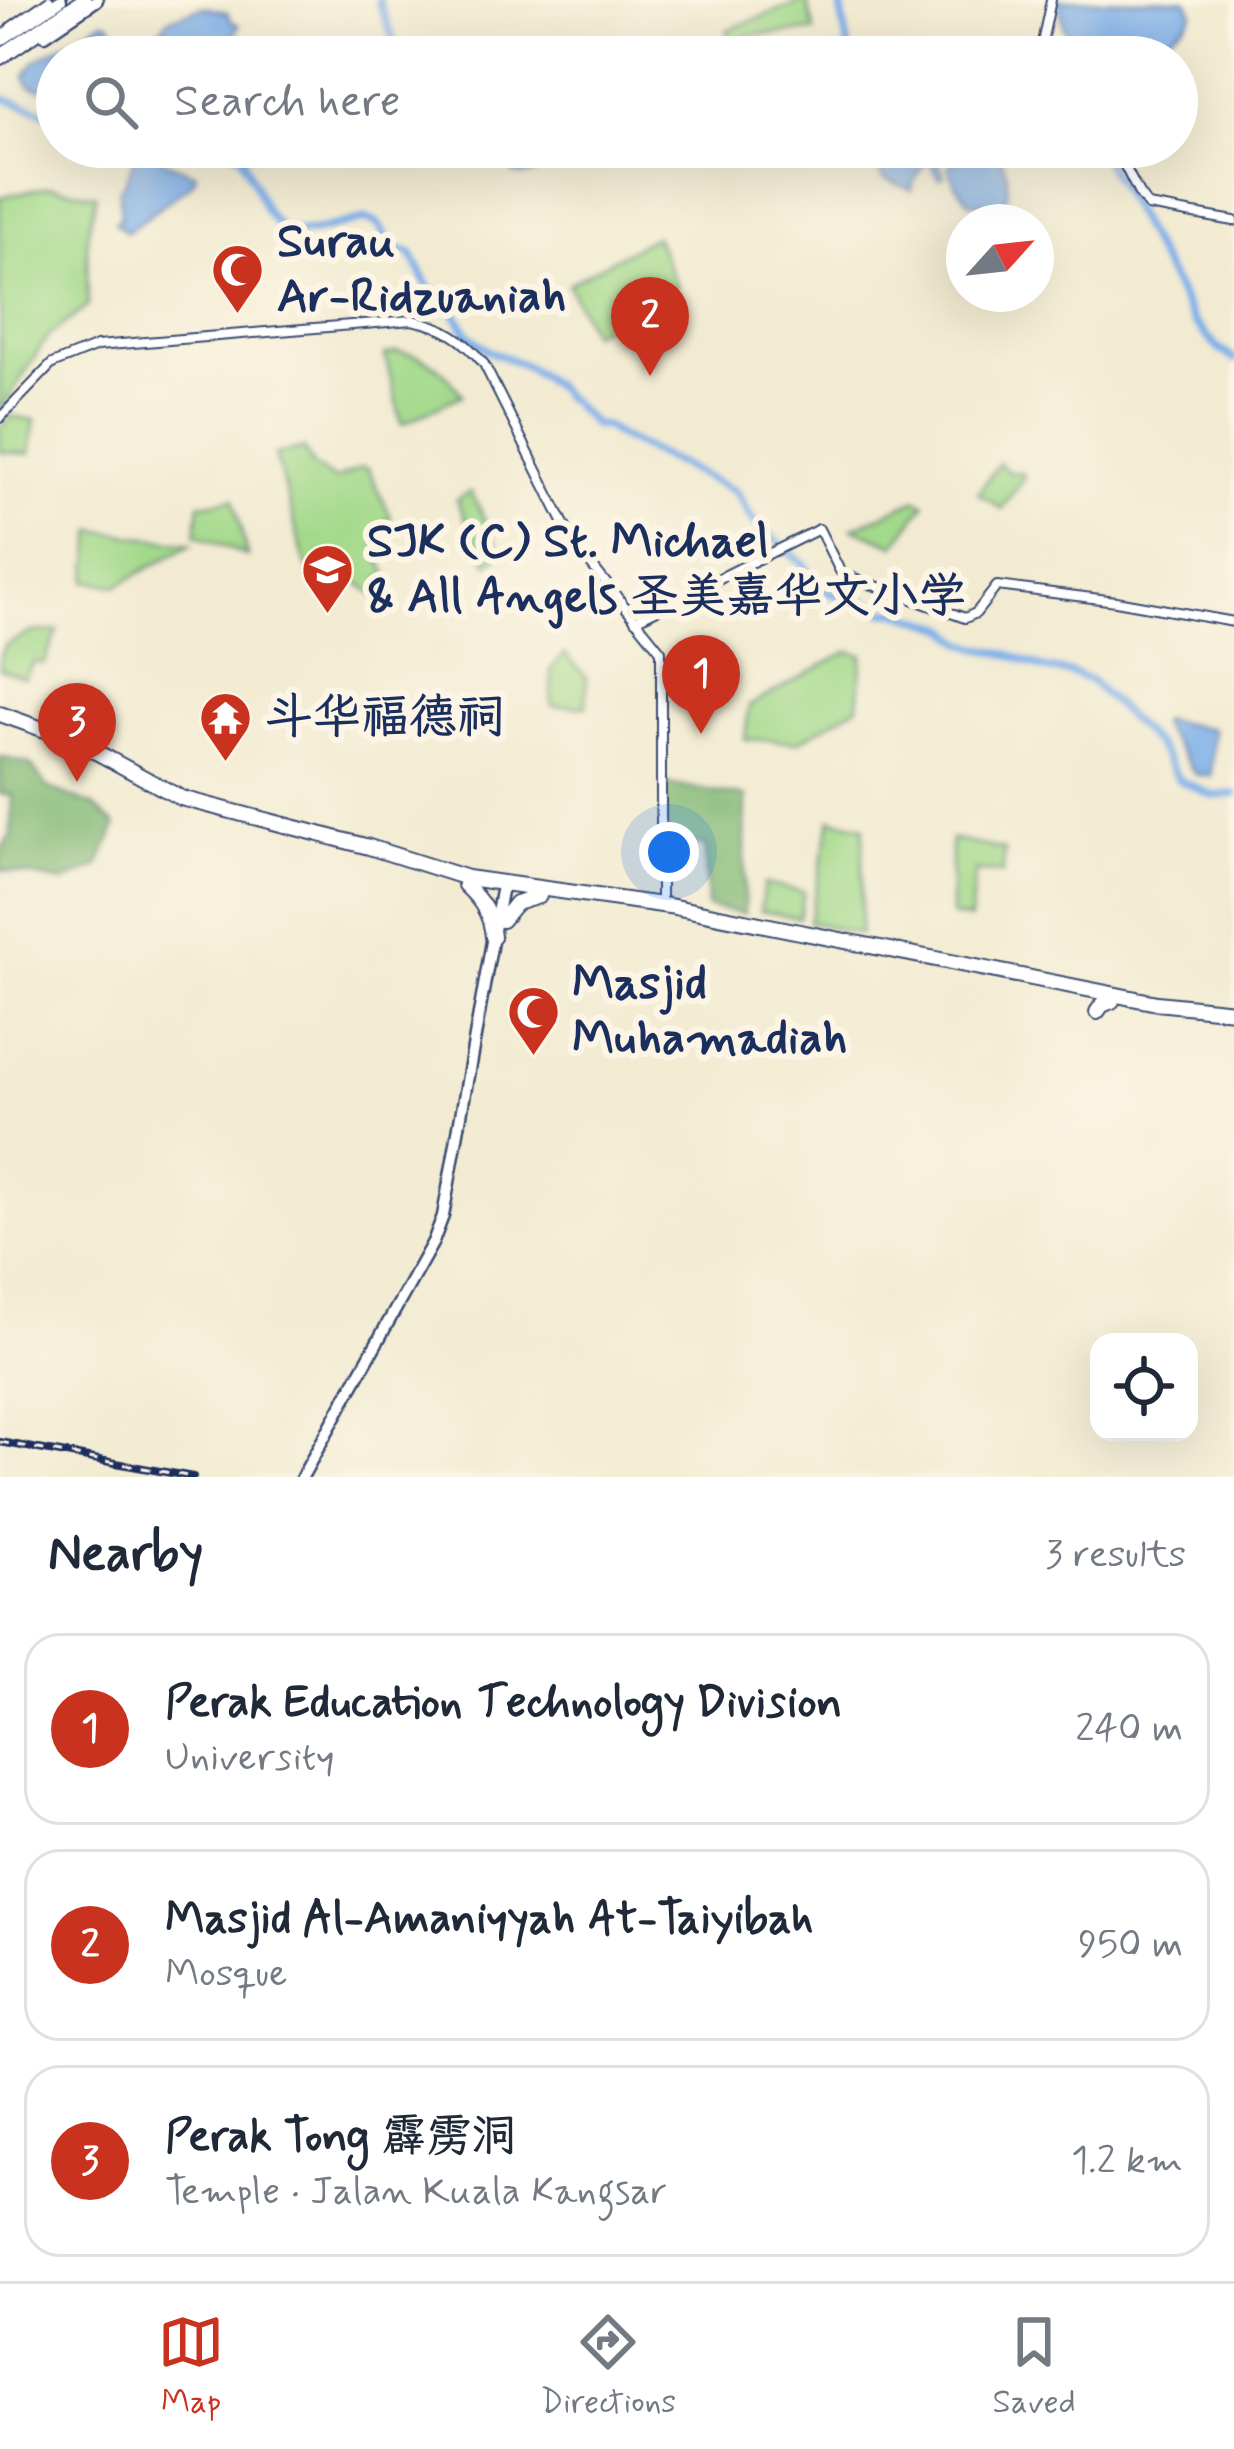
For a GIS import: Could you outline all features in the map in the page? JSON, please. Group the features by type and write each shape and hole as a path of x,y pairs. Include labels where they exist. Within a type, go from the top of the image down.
{"highway":[{"path":"0,50 74,0"},
{"path":"0,50 84,0"},
{"path":"0,717 76,742 181,798 409,859 504,890 591,896 647,906 1090,1002"},
{"path":"376,852 465,885 647,906 1090,1002 1112,998 1214,1013"},
{"path":"409,859 407,862 439,876"},
{"path":"465,885 489,915 493,937"},
{"path":"502,920 516,903 539,896"},
{"path":"1090,1002 1101,980 1112,998"}],"main road":[{"path":"0,50 55,0"},
{"path":"0,50 97,0"},
{"path":"305,1477 437,1245 450,1208 504,890"},
{"path":"314,1462 433,1242 446,1204 504,890"}],"street":[{"path":"0,50 11,27 55,0"},
{"path":"1043,36 1051,0"},
{"path":"1126,168 1148,206 1234,220"},
{"path":"0,418 49,366 97,346 410,320 443,328 463,341 481,360 573,542 661,653 647,906"},
{"path":"635,620 819,530 845,575 965,618 976,614 997,586 1234,622"}],"green space":[{"path":"806,0 815,31 730,36 727,30"},
{"path":"52,186 96,195 87,237 88,306 48,336 0,412 0,197"},
{"path":"655,236 677,286 591,333 568,284"},
{"path":"398,352 435,365 462,395 402,424 385,355"},
{"path":"11,416 35,420 30,454 0,452 0,428"},
{"path":"304,449 313,466 335,480 362,467 368,469 391,517 376,529 380,544 376,551 388,574 380,578 388,602 328,557 312,578 275,454"},
{"path":"999,463 1024,477 1002,509 978,493"},
{"path":"471,492 501,553 488,564 456,500"},
{"path":"234,499 247,556 196,535 200,504"},
{"path":"917,499 925,504 895,545 853,528"},
{"path":"94,530 191,544 117,586 87,581"},
{"path":"58,631 44,664 34,662 24,678 0,669 4,646 32,632"},
{"path":"849,651 863,655 858,706 798,742 745,739 749,706"},
{"path":"565,654 587,678 586,706 552,706 551,669"},
{"path":"0,757 30,764 48,788 94,806 116,826 99,866 64,882 0,870 0,851 11,835 12,795 0,794"},
{"path":"665,784 746,797 744,914 707,907 705,845 666,843"},
{"path":"831,819 864,826 860,934 809,922"},
{"path":"951,839 1004,850 1003,873 975,872 970,920 951,916"},
{"path":"764,884 804,892 799,918 760,911"}],"water":[{"path":"1058,0 1187,0 1193,13 1169,36 1110,32 1068,36"},
{"path":"203,7 227,12 239,25 233,36 155,36 170,18"},
{"path":"103,21 110,23 116,36 78,36"},
{"path":"36,60 36,87 25,76"},
{"path":"131,168 181,168 196,174 193,182 127,232 115,222 121,216 119,190"},
{"path":"512,168 541,168 527,175 513,173"},
{"path":"878,168 922,168 912,190 883,178"},
{"path":"949,168 1004,168 1006,201 970,202"},
{"path":"1162,720 1213,729 1211,776 1195,774 1160,724"}],"waterway":[{"path":"378,0 392,36"},
{"path":"843,0 846,36"},
{"path":"0,97 36,109"},
{"path":"247,168 266,212 283,231 311,232 366,219 377,223 395,248 411,253 429,288 456,314 469,335 489,351 522,364 552,384 594,425 605,426 736,492 751,518 803,564 820,587 884,612 948,628 974,646 1091,681 1158,747 1179,780 1214,796 1234,794"},
{"path":"1109,168 1194,322 1234,359"}],"railway":[{"path":"0,1442 193,1477"}],"place":[{"name":"Surau Ar-Ridzuaniah","path":"238,316"},
{"name":"Masjid Al-Amaniyyah At-Taiyibah","path":"650,376"},
{"name":"SJK (C) St. Michael & All Angels 圣美嘉华文小学","path":"328,616"},
{"name":"Perak Education Technology Division","path":"701,734"},
{"name":"斗华福德祠","path":"226,764"},
{"name":"Perak Tong 霹雳洞","path":"77,782"},
{"name":"Masjid Muhamadiah","path":"533,1058"}]}
